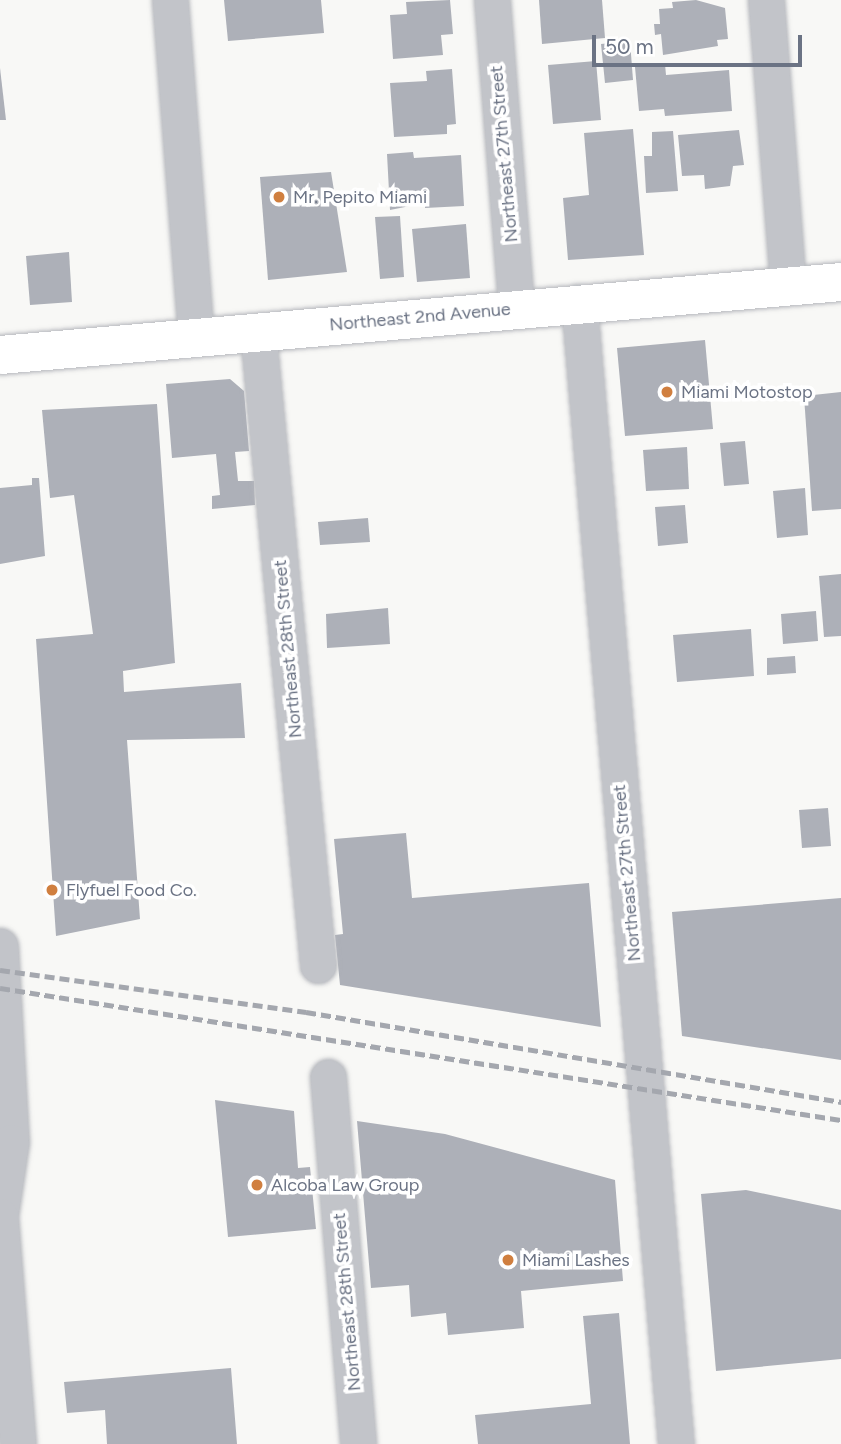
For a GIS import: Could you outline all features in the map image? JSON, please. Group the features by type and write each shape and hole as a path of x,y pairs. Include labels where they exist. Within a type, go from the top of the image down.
{"main road":[{"name":"Northeast 2nd Avenue","path":"0,355 579,302 841,282"}],"street":[{"path":"170,0 196,338"},
{"name":"Northeast 27th Street","path":"492,0 516,308"},
{"path":"766,0 789,286"},
{"name":"Northeast 27th Street","path":"579,302 676,1444"},
{"name":"Northeast 28th Street","path":"258,333 317,965"},
{"path":"0,946 11,1142 0,1216 18,1444"},
{"name":"Northeast 28th Street","path":"328,1077 358,1444"}],"building":[{"path":"224,0 321,0 324,33 228,41"},
{"path":"450,0 453,34 441,35 443,55 393,59 390,15 407,14 406,2"},
{"path":"539,0 602,0 605,38 542,44"},
{"path":"696,0 725,8 728,39 717,40 718,46 663,55 661,34 655,35 654,24 660,24 659,9 673,8 672,2"},
{"path":"630,41 633,80 605,83 601,44"},
{"path":"596,61 601,120 553,124 548,65"},
{"path":"665,64 666,75 729,70 732,111 665,116 664,109 639,111 635,67"},
{"path":"0,68 6,120 0,120"},
{"path":"452,69 456,124 447,125 447,134 394,137 390,83 427,81 426,71"},
{"path":"633,129 644,255 568,260 563,198 589,195 584,133"},
{"path":"739,130 744,165 733,166 730,186 705,189 704,175 682,176 678,135"},
{"path":"673,131 678,191 646,193 644,156 652,156 652,132"},
{"path":"413,152 414,158 461,155 464,206 425,208 425,203 390,210 387,154"},
{"path":"331,172 347,272 268,280 260,177"},
{"path":"400,216 404,277 380,279 375,217"},
{"path":"466,224 470,278 417,282 412,229"},
{"path":"69,252 72,302 30,305 26,256"},
{"path":"705,340 713,429 625,436 617,348"},
{"path":"230,379 244,391 249,451 235,452 238,481 254,481 255,505 212,509 212,496 220,495 216,454 172,458 166,384"},
{"path":"841,392 841,509 812,511 804,396"},
{"path":"157,404 175,663 123,671 124,692 241,683 245,738 127,740 140,919 56,936 36,639 93,634 74,495 50,498 42,410"},
{"path":"745,441 749,484 724,486 720,443"},
{"path":"687,447 689,489 646,491 643,450"},
{"path":"32,478 39,478 45,556 0,564 0,488 32,485"},
{"path":"805,488 808,535 777,538 773,491"},
{"path":"685,505 688,543 658,546 655,507"},
{"path":"368,518 370,542 320,545 318,522"},
{"path":"841,574 841,636 824,637 819,576"},
{"path":"388,608 390,644 327,648 326,614"},
{"path":"816,611 818,641 783,644 781,614"},
{"path":"751,629 754,676 677,682 673,635"},
{"path":"795,656 796,673 767,675 767,658"},
{"path":"828,808 831,846 802,848 799,810"},
{"path":"406,833 412,898 589,883 601,1027 340,985 335,935 343,934 334,839"},
{"path":"841,898 841,1060 682,1036 672,912"},
{"path":"215,1100 294,1111 298,1168 310,1167 316,1229 228,1237"},
{"path":"357,1121 445,1134 615,1180 623,1281 521,1291 524,1328 448,1335 446,1313 411,1317 409,1285 371,1288"},
{"path":"746,1190 841,1210 841,1359 716,1371 701,1194"},
{"path":"619,1313 630,1444 478,1444 475,1415 591,1404 583,1316"},
{"path":"231,1368 237,1444 107,1444 105,1410 67,1413 64,1382"}],"railway":[{"path":"0,970 306,1012 841,1102"},
{"path":"0,988 841,1120"}],"place":[{"name":"Mr. Pepito Miami","path":"279,197"},
{"name":"Miami Motostop","path":"667,392"},
{"name":"Flyfuel Food Co.","path":"52,890"},
{"name":"Alcoba Law Group","path":"257,1185"},
{"name":"Miami Lashes","path":"508,1260"}]}
